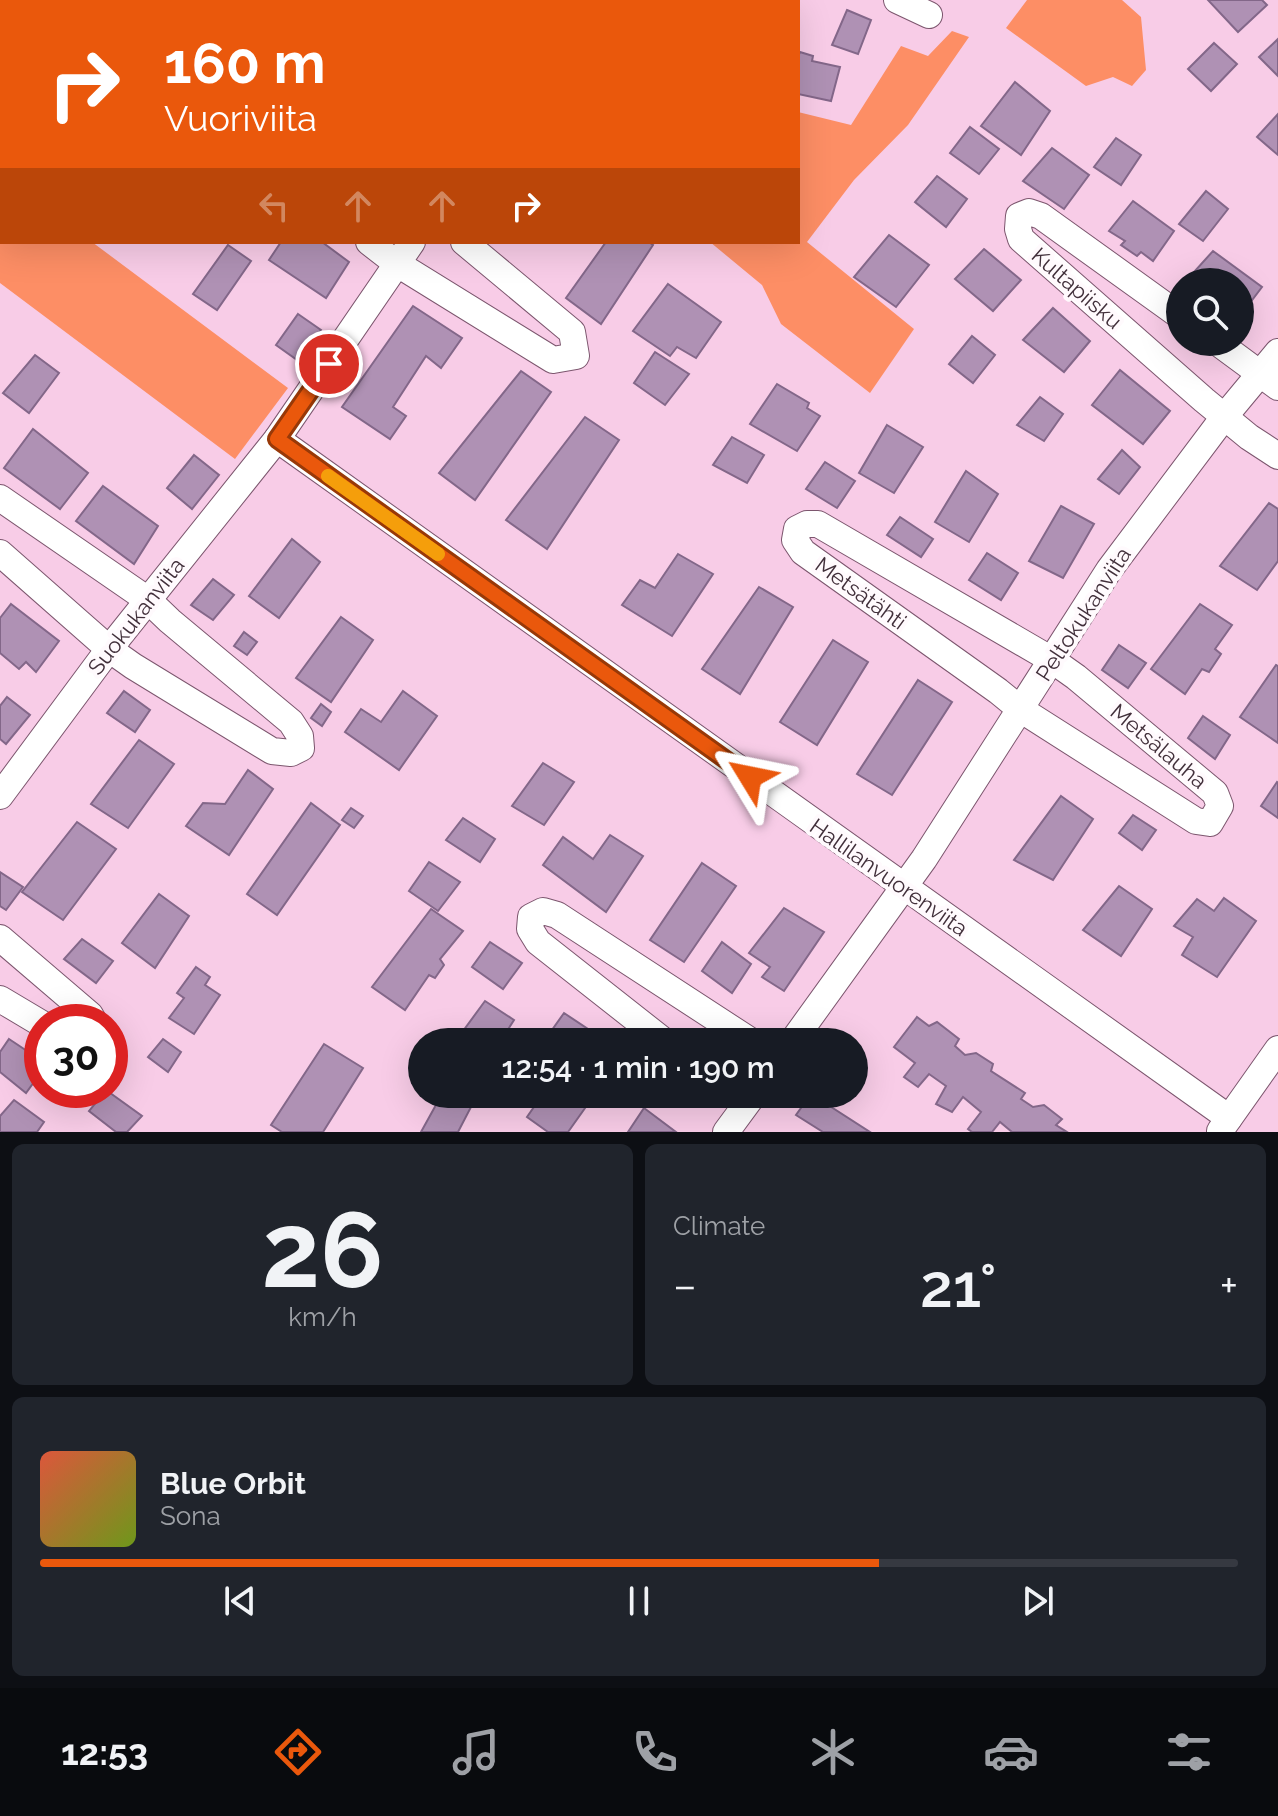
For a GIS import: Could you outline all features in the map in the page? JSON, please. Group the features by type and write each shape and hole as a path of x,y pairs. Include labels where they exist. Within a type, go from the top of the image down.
{"street":[{"path":"897,0 929,15"},
{"name":"Kultapiisku","path":"1166,306 1041,216 1029,212 1019,216 1021,239 1224,417"},
{"path":"372,244 396,263 553,360 576,356 572,332 466,244"},
{"name":"Suokukanviita","path":"0,796 109,649 277,439 410,244"},
{"name":"Peltokukanviita","path":"802,1028 924,859 1109,570 1224,417 1269,380 1278,352"},
{"path":"1236,356 1269,380"},
{"path":"1224,417 1278,456"},
{"name":"Hallilanvuorenviita","path":"277,439 903,887 1224,1125"},
{"path":"0,498 148,600 291,722 300,736 301,748 291,753 272,751 133,666 109,649 0,553"},
{"name":"Metsätähti","path":"1020,709 803,552 795,540 797,529 807,524 818,524 1052,660"},
{"name":"Metsälauha","path":"1020,709 1196,821 1210,823 1220,806 1215,793 1052,660"},
{"path":"647,1028 538,942 530,929 531,917 543,911 557,915 731,1028"},
{"path":"0,938 77,1004"},
{"path":"0,999 24,1013"},
{"path":"1224,1125 1278,1049"},
{"path":"726,1132 739,1108"}],"shaded area":[{"path":"1027,0 1122,0 1141,17 1146,70 1132,86 1113,77 1086,86 1006,28"},
{"path":"952,31 969,37 908,125 854,180 807,242 914,329 870,393 781,324 762,285 712,244 800,244 800,112 851,125 901,46 928,56"},
{"path":"0,244 95,244 288,388 235,459 0,283"}],"building":[{"path":"1208,0 1262,0 1267,5 1238,32"},
{"path":"847,10 871,20 858,54 832,45"},
{"path":"1278,39 1278,76 1259,57"},
{"path":"1214,43 1237,64 1211,91 1188,69"},
{"path":"800,52 813,56 812,61 840,67 831,101 800,94"},
{"path":"1015,82 1050,111 1021,155 981,126"},
{"path":"1278,114 1278,155 1257,137"},
{"path":"970,127 999,149 979,174 950,153"},
{"path":"1116,138 1141,155 1121,185 1094,167"},
{"path":"1052,148 1089,175 1064,209 1023,181"},
{"path":"937,176 967,199 946,227 915,202"},
{"path":"1206,191 1228,209 1203,241 1179,224"},
{"path":"1133,201 1174,231 1153,261 1141,252 1137,256 1121,245 1125,241 1109,231"},
{"path":"889,235 929,265 896,307 854,277"},
{"path":"280,244 325,244 349,262 326,298 269,260"},
{"path":"605,244 653,245 601,324 566,298"},
{"path":"228,245 251,261 217,310 193,294"},
{"path":"984,249 1021,280 993,311 955,279"},
{"path":"1213,251 1236,268 1198,268"},
{"path":"1254,281 1262,287 1254,298"},
{"path":"668,284 721,322 696,358 677,347 670,356 633,331"},
{"path":"413,306 462,338 441,368 426,356 393,407 406,416 390,439 342,407"},
{"path":"1053,308 1090,341 1064,372 1023,340"},
{"path":"298,314 321,330 300,362 276,345"},
{"path":"972,336 995,355 973,383 949,364"},
{"path":"655,352 689,374 665,405 634,383"},
{"path":"35,355 59,373 29,413 3,393"},
{"path":"1120,370 1170,411 1143,444 1092,405"},
{"path":"521,371 551,392 475,500 439,473"},
{"path":"777,384 809,403 807,408 820,416 797,451 750,424"},
{"path":"1040,397 1063,414 1044,441 1017,425"},
{"path":"585,417 619,440 547,549 506,520"},
{"path":"887,425 923,447 894,493 859,473"},
{"path":"33,429 88,473 60,509 4,468"},
{"path":"732,437 764,455 747,483 713,465"},
{"path":"1122,450 1140,467 1119,494 1098,479"},
{"path":"194,455 219,475 192,509 167,488"},
{"path":"825,462 855,481 837,508 806,489"},
{"path":"966,471 998,494 969,542 935,522"},
{"path":"103,486 158,526 134,564 76,521"},
{"path":"1269,503 1278,509 1278,561 1257,590 1220,566"},
{"path":"1061,506 1094,524 1063,578 1029,561"},
{"path":"900,517 933,539 921,557 887,535"},
{"path":"292,539 320,562 279,618 249,596"},
{"path":"987,553 1018,573 1001,600 969,580"},
{"path":"678,554 713,574 672,636 622,605 640,580 655,588"},
{"path":"213,579 234,595 213,620 191,605"},
{"path":"759,587 793,607 740,694 702,669"},
{"path":"11,604 59,641 36,672 26,662 19,669 0,653 0,618"},
{"path":"1200,604 1232,625 1215,649 1221,654 1209,672 1202,669 1185,694 1151,669"},
{"path":"341,617 373,640 331,702 296,678"},
{"path":"244,632 257,642 247,655 234,646"},
{"path":"833,640 868,662 817,745 780,722"},
{"path":"1119,645 1146,663 1128,688 1102,670"},
{"path":"1278,666 1278,743 1240,717"},
{"path":"918,680 952,702 892,795 857,774"},
{"path":"124,691 150,710 135,732 107,713"},
{"path":"403,691 437,716 399,770 345,732 361,709 381,722"},
{"path":"7,697 30,715 6,744 0,739 0,706"},
{"path":"321,704 331,712 322,726 311,718"},
{"path":"1203,716 1230,735 1215,759 1188,738"},
{"path":"139,740 174,764 128,828 91,804"},
{"path":"543,763 574,782 544,825 512,806"},
{"path":"248,770 273,789 229,855 186,826 203,803 225,804"},
{"path":"1278,783 1278,818 1261,806"},
{"path":"1061,796 1093,819 1053,880 1014,860"},
{"path":"311,803 340,825 277,915 247,894"},
{"path":"351,808 363,816 354,828 342,820"},
{"path":"1133,815 1156,830 1142,850 1119,833"},
{"path":"463,818 495,839 480,862 446,840"},
{"path":"77,822 116,849 63,920 22,892"},
{"path":"610,835 643,856 606,912 543,865 563,837 593,859"},
{"path":"429,862 460,882 438,911 409,891"},
{"path":"702,863 736,886 684,962 650,940"},
{"path":"0,872 23,887 6,910 0,906"},
{"path":"1119,886 1152,909 1121,956 1083,930"},
{"path":"159,894 189,916 155,968 122,943"},
{"path":"1224,898 1256,921 1217,977 1182,955 1193,937 1174,926 1197,899 1214,911"},
{"path":"784,908 824,932 784,991 762,977 770,967 749,953"},
{"path":"431,909 463,931 440,959 444,965 435,978 429,975 405,1010 372,987"},
{"path":"82,939 113,961 96,983 64,959"},
{"path":"490,942 522,963 503,989 472,967"},
{"path":"722,942 751,964 732,993 702,971"},
{"path":"196,967 210,977 205,985 220,995 194,1034 169,1018 184,998 177,993"},
{"path":"485,1001 514,1020 509,1028 465,1028"},
{"path":"564,1013 586,1028 553,1028"},
{"path":"917,1017 929,1026 937,1022 959,1039 955,1046 965,1055 976,1053 993,1064 991,1071 1025,1093 1021,1099 1033,1107 1044,1105 1062,1119 1056,1125 1067,1132 1012,1132 1000,1122 992,1132 972,1132 968,1129 981,1112 963,1097 952,1112 936,1104 946,1086 929,1074 918,1087 904,1077 915,1063 894,1047"},
{"path":"9,1039 24,1049 24,1091 0,1072 0,1052"},
{"path":"163,1039 181,1052 168,1072 148,1057"},
{"path":"324,1044 363,1068 323,1132 282,1132 271,1125"},
{"path":"14,1100 44,1122 37,1132 0,1132 0,1116"},
{"path":"128,1106 142,1116 127,1132 116,1132 89,1111 91,1108"},
{"path":"434,1108 470,1108 458,1132 421,1132"},
{"path":"533,1108 585,1108 568,1132 548,1132 527,1117"},
{"path":"644,1108 676,1132 628,1132"},
{"path":"801,1108 833,1108 870,1132 823,1132 796,1115"}],"slow traffic":[{"path":"328,476 438,554"}],"route":[{"path":"329,364 277,439 750,777"}]}
